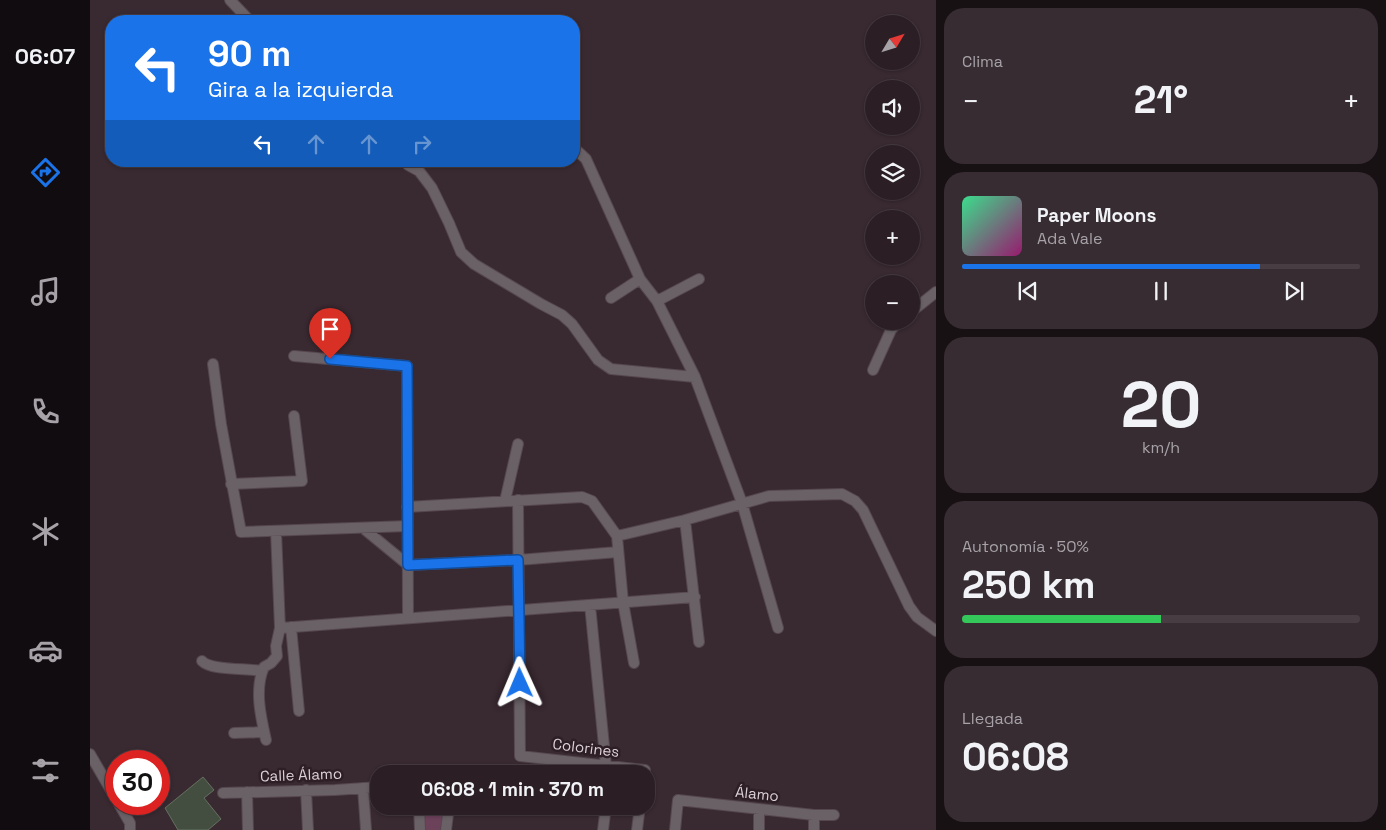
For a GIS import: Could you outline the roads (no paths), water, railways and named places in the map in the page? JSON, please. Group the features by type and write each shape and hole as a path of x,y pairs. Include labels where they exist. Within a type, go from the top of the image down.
{"street":[{"path":"230,0 244,15"},
{"path":"580,154 586,159 640,279 657,301 695,377 742,503 778,628"},
{"path":"412,167 419,171 432,188 461,252 474,264 562,315 572,324 598,360 611,369 695,377"},
{"path":"611,298 640,279"},
{"path":"657,301 699,279"},
{"path":"920,305 936,292"},
{"path":"873,370 891,330"},
{"path":"294,356 407,366 408,618"},
{"path":"213,364 241,532 408,526"},
{"path":"232,484 302,482 294,416"},
{"path":"505,501 518,444"},
{"path":"618,536 685,520 769,496 842,494 855,501 863,510 909,606 917,617 936,631"},
{"path":"407,507 582,497 592,501 618,536 624,602 634,663"},
{"path":"518,500 519,610"},
{"path":"685,520 699,642"},
{"path":"363,528 408,565 518,560 618,552"},
{"path":"234,733 265,736 260,711 262,670 277,656 276,646 280,628 276,531"},
{"path":"280,628 695,597"},
{"path":"590,605 606,765"},
{"name":"Colorines","path":"519,610 520,756 597,765"},
{"path":"291,627 299,711"},
{"path":"202,661 204,664 223,668 262,670"},
{"path":"90,754 105,780"},
{"path":"363,788 366,830"},
{"name":"Calle Álamo","path":"223,792 370,788"},
{"path":"306,790 308,830"},
{"path":"246,792 248,830"},
{"name":"Álamo","path":"674,830 678,800 814,815 834,815"},
{"path":"758,830 759,809"},
{"path":"125,815 130,823 130,830"},
{"path":"419,815 420,830"},
{"path":"446,830 448,815"},
{"path":"603,830 605,815"},
{"path":"637,830 639,815"},
{"path":"814,815 814,830"}]}
